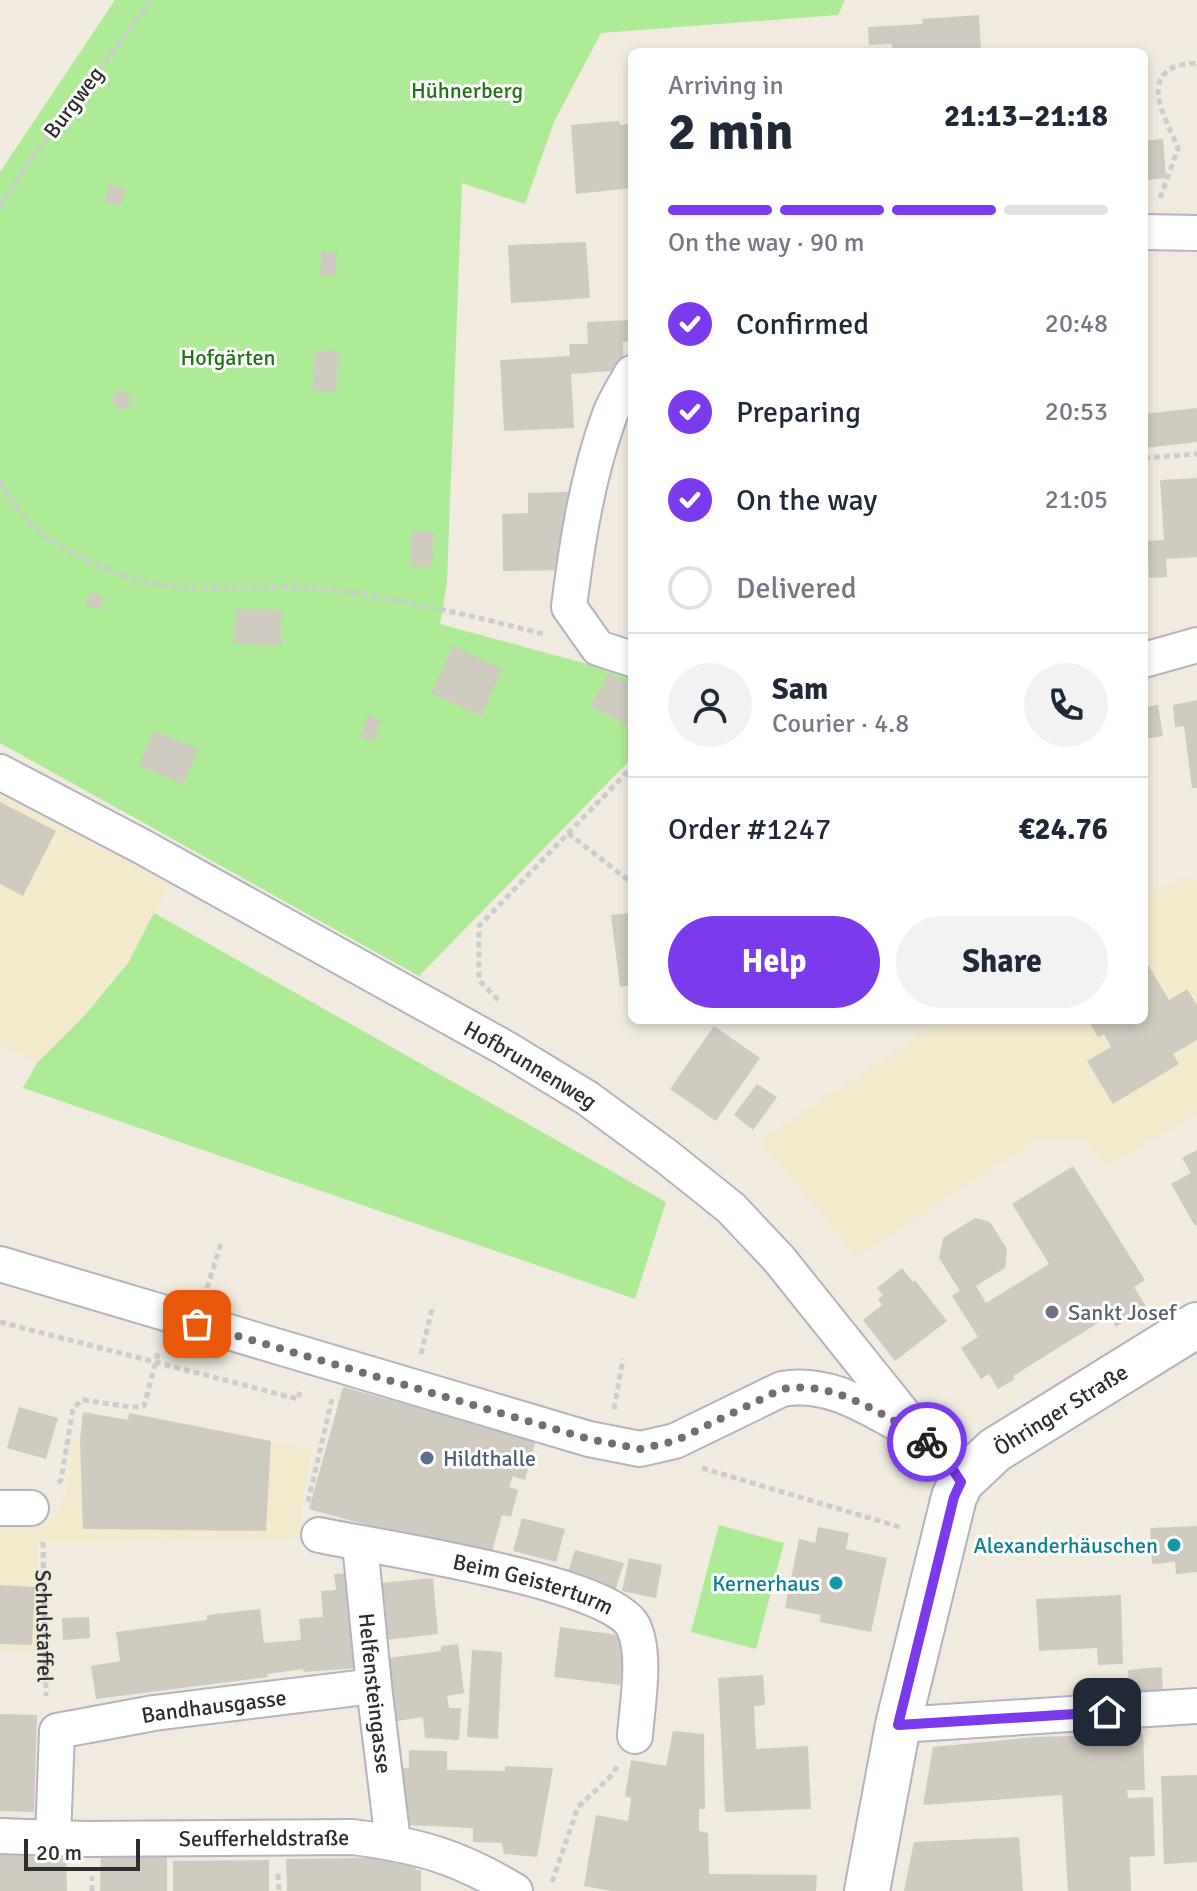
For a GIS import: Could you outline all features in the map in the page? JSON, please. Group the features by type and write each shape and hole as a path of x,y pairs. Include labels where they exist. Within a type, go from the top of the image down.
{"street":[{"path":"1148,232 1197,233"},
{"path":"628,380 609,414 594,467 578,537 569,607 598,648 628,658"},
{"path":"1148,659 1197,645"},
{"name":"Hofbrunnenweg","path":"0,772 404,991 587,1098 666,1156 731,1208 779,1259 920,1435 947,1461 961,1482"},
{"path":"0,1264 413,1388 624,1446 675,1441 782,1389 798,1386 817,1387 841,1394 920,1435"},
{"name":"Öhringer Straße","path":"867,1891 898,1725 954,1497 961,1482 995,1450 1197,1325"},
{"name":"Beim Geisterturm","path":"319,1535 569,1588 606,1603 627,1617 635,1630 638,1647 635,1736"},
{"name":"Helfensteingasse","path":"360,1544 393,1842"},
{"name":"Bandhausgasse","path":"52,1718 374,1686"},
{"path":"898,1725 1197,1706"},
{"path":"52,1718 53,1838"},
{"name":"Seufferheldstraße","path":"0,1836 328,1837 393,1842 440,1853 481,1870 515,1891"}],"path":[{"name":"Burgweg","path":"0,208 25,167 152,0"},
{"path":"1148,227 1178,149 1158,102 1158,90 1162,77 1171,68 1197,63"},
{"path":"1148,458 1197,454"},
{"path":"0,480 10,500 29,525 65,550 112,571 151,583 222,588 331,589 445,608 598,648"},
{"path":"499,1001 479,980 479,926 628,771"},
{"path":"568,833 628,880"},
{"path":"61,1480 73,1408 83,1400 144,1406 155,1363 182,1319 222,1240"},
{"path":"413,1388 433,1305"},
{"path":"0,1322 298,1399 325,1362"},
{"path":"623,1359 624,1446 905,1529"},
{"path":"319,1535 305,1515 325,1362"},
{"name":"Schulstaffel","path":"44,1548 52,1718"},
{"path":"553,1877 578,1807 612,1775 635,1736"}],"shaded area":[{"path":"0,795 171,881 128,963 84,1016 37,1063 0,1045"},
{"path":"1184,877 1197,881 1197,1115 1107,1166 1083,1141 1037,1140 857,1257 759,1140 937,1024 1148,1024 1148,894"},
{"path":"83,1412 128,1420 129,1413 241,1433 312,1450 302,1508 302,1534 281,1541 37,1543 37,1651 0,1650 0,1528 24,1528 53,1518 66,1492 73,1439 80,1439"}],"green space":[{"name":"Hofgärten","path":"115,0 845,0 838,15 601,33 554,122 525,204 462,183 447,583 440,624 628,675 628,762 419,976 0,743 0,172"},
{"path":"154,913 666,1202 635,1299 23,1088 37,1063 84,1016 128,963"},
{"path":"719,1525 784,1543 756,1649 691,1632"}],"building":[{"path":"979,15 981,48 869,45 868,27 923,24 922,19"},
{"path":"618,121 621,125 628,124 628,188 576,194 571,125"},
{"path":"1163,139 1166,178 1148,180 1148,141"},
{"path":"108,184 126,189 121,206 104,201"},
{"path":"586,242 590,298 511,303 508,245"},
{"path":"321,251 337,251 335,276 320,275"},
{"path":"628,320 628,341 623,342 624,370 571,374 574,428 504,431 500,360 570,356 569,344 588,344 587,322"},
{"path":"315,350 339,352 336,392 312,390"},
{"path":"122,389 134,400 122,411 110,400"},
{"path":"1197,408 1197,442 1148,448 1148,414"},
{"path":"1197,478 1197,557 1166,559 1167,577 1149,578 1148,541 1164,540 1160,480"},
{"path":"570,492 572,570 503,571 502,514 528,513 528,493"},
{"path":"412,531 434,532 432,567 410,566"},
{"path":"88,593 103,595 101,609 86,607"},
{"path":"235,609 282,610 281,645 234,644"},
{"path":"453,646 502,669 481,716 431,693"},
{"path":"609,673 628,684 626,725 590,706"},
{"path":"1197,700 1197,788 1192,788 1184,726 1175,727 1173,705"},
{"path":"1158,705 1163,736 1148,738 1148,706"},
{"path":"368,715 381,720 373,742 360,737"},
{"path":"154,731 198,749 184,784 139,766"},
{"path":"0,802 56,831 23,896 0,884"},
{"path":"628,913 628,986 620,987 611,915"},
{"path":"1148,965 1169,1000 1187,989 1197,1005 1197,1040 1173,1054 1179,1064 1113,1104 1087,1061 1111,1047 1104,1034 1098,1037 1090,1024 1148,1024"},
{"path":"714,1026 760,1058 716,1121 670,1089"},
{"path":"757,1084 777,1097 753,1130 734,1115"},
{"path":"1197,1150 1195,1226 1171,1184 1191,1173 1182,1158"},
{"name":"Sankt Josef","path":"1073,1166 1145,1280 1134,1287 1147,1308 1116,1327 1109,1316 1013,1376 1015,1379 998,1389 989,1374 981,1379 961,1348 978,1337 952,1296 960,1291 939,1258 943,1238 975,1218 990,1222 1007,1249 1005,1268 976,1286 986,1303 1049,1264 1012,1204"},
{"path":"902,1268 947,1321 895,1361 863,1320 882,1305 878,1299 883,1295 877,1288"},
{"name":"Hildthalle","path":"343,1387 536,1440 525,1480 513,1476 509,1487 518,1490 511,1517 502,1515 490,1559 309,1509"},
{"path":"19,1407 58,1418 46,1459 7,1448"},
{"path":"83,1412 128,1420 129,1413 271,1441 266,1531 83,1529 80,1440"},
{"path":"522,1518 565,1529 556,1562 513,1551"},
{"name":"Alexanderhäuschen","path":"1197,1526 1197,1572 1176,1574 1175,1562 1152,1564 1150,1528"},
{"name":"Kernerhaus","path":"818,1527 849,1533 846,1549 887,1558 871,1632 820,1622 821,1615 785,1608 799,1539 815,1543"},
{"path":"575,1550 624,1563 615,1591 566,1578"},
{"path":"629,1558 662,1565 656,1598 622,1591"},
{"path":"350,1573 357,1668 304,1672 303,1669 267,1674 268,1677 96,1699 91,1666 120,1661 116,1632 207,1620 207,1615 260,1609 264,1643 301,1640 299,1619 323,1617 321,1591 336,1590 334,1574"},
{"path":"433,1578 438,1634 386,1640 380,1583"},
{"path":"0,1585 35,1587 32,1645 0,1644"},
{"path":"1121,1595 1123,1664 1098,1665 1097,1648 1039,1651 1036,1599"},
{"path":"89,1617 90,1638 63,1640 62,1618"},
{"path":"560,1627 626,1636 620,1685 554,1677"},
{"path":"458,1644 464,1693 447,1696 449,1708 461,1708 459,1740 425,1738 423,1717 397,1721 388,1658 441,1651 441,1646"},
{"path":"472,1650 502,1652 498,1739 467,1737"},
{"path":"1162,1667 1163,1694 1129,1696 1128,1670"},
{"path":"763,1675 765,1705 754,1706 756,1749 808,1746 811,1809 725,1812 718,1678"},
{"path":"0,1714 37,1715 34,1812 0,1811"},
{"path":"673,1731 704,1734 705,1809 699,1809 699,1831 708,1833 709,1874 817,1875 816,1891 612,1891 584,1886 596,1815 628,1821 631,1798 625,1796 631,1760 666,1766"},
{"path":"1143,1734 1145,1790 1127,1790 1128,1798 1153,1797 1155,1856 1130,1857 1131,1891 1068,1891 1062,1795 923,1805 933,1747 1035,1737"},
{"path":"409,1750 447,1751 447,1770 505,1771 505,1766 553,1768 537,1857 504,1854 502,1843 473,1842 473,1828 407,1825 402,1768 409,1768"},
{"path":"1197,1775 1197,1862 1164,1864 1161,1776"},
{"path":"1019,1837 1023,1891 904,1891 914,1842"},
{"path":"0,1851 66,1853 67,1891 0,1891"},
{"path":"101,1855 167,1855 167,1891 100,1891"},
{"path":"416,1857 416,1870 421,1870 421,1891 287,1891 286,1859"},
{"path":"269,1860 269,1891 173,1891 173,1861"}],"way so far":[{"path":"197,1324 589,1439 640,1449 675,1441 782,1389 798,1386 817,1387 841,1394 920,1435 927,1442"}],"place":[{"name":"Sankt Josef","path":"1052,1312"},
{"name":"Hildthalle","path":"427,1458"},
{"name":"Alexanderhäuschen","path":"1174,1545"},
{"name":"Kernerhaus","path":"836,1583"}],"route":[{"path":"927,1442 947,1461 961,1482 954,1497 898,1725 1107,1712"}],"park label":[{"name":"Hühnerberg","path":"467,90"}]}
